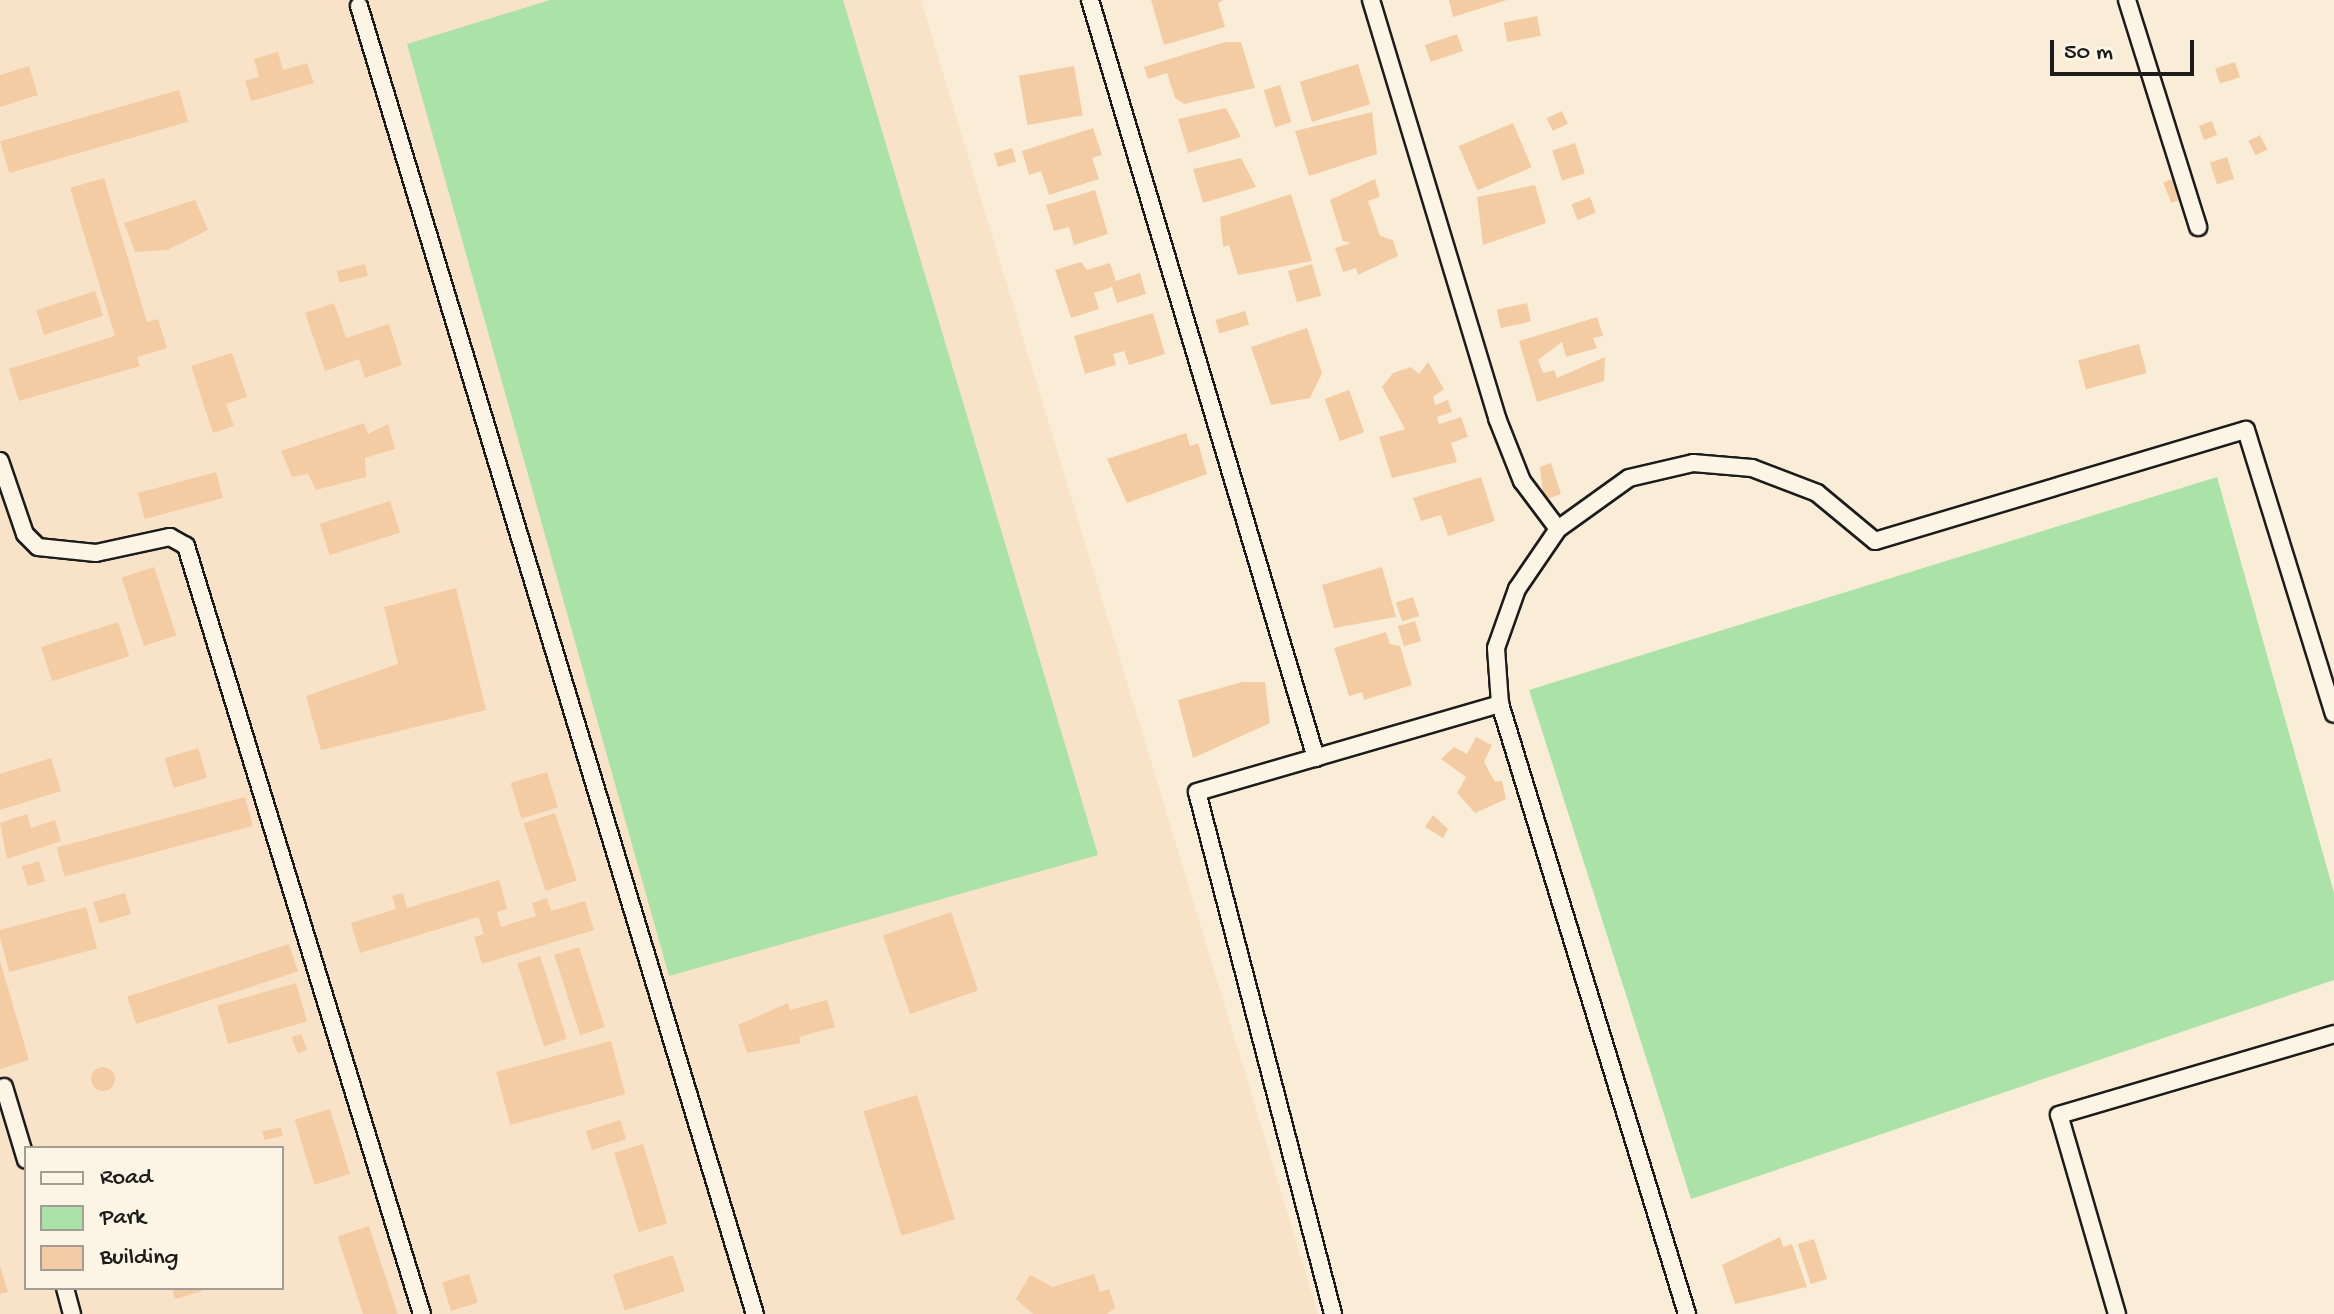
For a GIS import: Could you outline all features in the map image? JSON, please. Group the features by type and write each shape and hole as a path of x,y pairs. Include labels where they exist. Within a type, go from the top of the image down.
{"street":[{"path":"1090,0 1316,758"},
{"path":"1371,0 1497,418 1522,481 1558,529"},
{"path":"2127,0 2198,227"},
{"path":"359,6 755,1314"},
{"path":"1687,1314 1500,704 1496,648 1517,589 1558,529 1629,478 1693,463 1752,468 1817,493 1875,541 2246,430 2334,714"},
{"path":"0,461 25,534 38,547 96,553 170,537 186,546 422,1314"},
{"path":"1333,1314 1197,792 1500,704"},
{"path":"2117,1314 2059,1115 2334,1034"},
{"path":"4,1087 24,1153"},
{"path":"66,1290 72,1314"}],"shaded area":[{"path":"0,0 921,0 1318,1314 0,1314"}],"green space":[{"path":"550,0 843,0 1098,855 669,976 407,44"},
{"path":"2217,477 2334,893 2334,980 1691,1199 1529,690"}],"building":[{"path":"1151,0 1224,0 1218,3 1225,27 1164,45"},
{"path":"1449,0 1507,0 1453,17"},
{"path":"1537,16 1541,36 1507,42 1504,22"},
{"path":"1457,34 1463,51 1431,62 1425,45"},
{"path":"1225,42 1241,42 1255,88 1184,104 1175,98 1167,73 1148,79 1144,67"},
{"path":"278,52 283,70 307,63 314,83 251,101 245,81 259,77 254,59"},
{"path":"2235,62 2240,77 2220,84 2215,68"},
{"path":"1358,64 1370,104 1312,122 1300,82"},
{"path":"29,66 38,95 0,107 0,75"},
{"path":"1074,66 1083,115 1028,125 1019,76"},
{"path":"1280,85 1291,122 1275,127 1264,90"},
{"path":"179,90 188,122 9,173 0,141"},
{"path":"1226,108 1241,137 1188,153 1178,119"},
{"path":"1562,111 1568,124 1553,131 1547,118"},
{"path":"1372,112 1377,154 1309,176 1295,131"},
{"path":"2212,121 2217,135 2204,140 2199,126"},
{"path":"1513,123 1532,167 1477,190 1459,146"},
{"path":"1093,128 1102,155 1092,158 1099,179 1049,195 1041,171 1029,175 1022,151"},
{"path":"2260,135 2267,149 2256,155 2248,141"},
{"path":"1575,143 1585,173 1562,181 1552,150"},
{"path":"1012,148 1016,161 998,167 994,154"},
{"path":"2227,157 2234,179 2217,184 2210,163"},
{"path":"1241,158 1256,187 1203,203 1193,169"},
{"path":"2177,177 2185,197 2171,203 2163,183"},
{"path":"104,178 147,322 158,319 167,348 137,357 140,366 19,401 9,369 115,336 70,188"},
{"path":"1375,179 1380,197 1368,201 1380,236 1393,240 1398,256 1358,275 1356,268 1343,272 1335,248 1351,243 1343,241 1330,200"},
{"path":"1535,185 1546,223 1483,245 1477,197"},
{"path":"1095,190 1108,234 1074,245 1069,227 1054,231 1046,205"},
{"path":"1291,194 1312,261 1238,275 1229,245 1223,247 1220,217"},
{"path":"1590,197 1596,213 1577,220 1571,204"},
{"path":"195,200 208,230 167,250 135,252 124,223"},
{"path":"1081,262 1087,270 1110,263 1116,281 1140,273 1146,294 1117,303 1112,287 1094,293 1099,309 1071,318 1055,270"},
{"path":"365,264 368,276 340,283 337,271"},
{"path":"1312,264 1321,296 1297,303 1288,271"},
{"path":"95,291 103,316 44,335 36,310"},
{"path":"334,303 346,338 389,324 402,365 365,378 359,359 325,371 305,313"},
{"path":"1527,303 1531,322 1501,328 1497,309"},
{"path":"1245,311 1249,324 1219,333 1215,320"},
{"path":"1153,313 1165,354 1129,365 1124,351 1113,354 1116,365 1085,374 1074,336"},
{"path":"1597,317 1603,336 1593,338 1597,348 1566,357 1562,342 1538,360 1543,373 1554,370 1557,378 1605,357 1604,381 1537,402 1519,341"},
{"path":"1307,328 1322,373 1310,398 1271,405 1251,347"},
{"path":"2139,344 2147,373 2086,389 2078,360"},
{"path":"232,353 247,397 226,404 234,426 213,433 191,366"},
{"path":"1428,362 1444,389 1433,397 1435,405 1448,400 1452,412 1437,417 1439,424 1461,417 1468,437 1451,443 1457,462 1392,478 1379,437 1405,429 1382,387 1393,373 1411,367 1419,374"},
{"path":"1349,390 1364,432 1340,441 1325,399"},
{"path":"364,423 368,434 388,424 395,449 365,458 366,477 316,490 308,474 292,477 281,451"},
{"path":"1186,433 1190,446 1198,443 1207,474 1127,503 1107,459"},
{"path":"1551,463 1561,494 1544,500 1540,467"},
{"path":"216,472 223,498 145,519 138,493"},
{"path":"1481,477 1495,521 1448,536 1441,515 1421,521 1413,498"},
{"path":"390,501 400,532 330,555 320,524"},
{"path":"154,567 176,635 144,646 122,578"},
{"path":"1382,567 1396,617 1334,628 1322,585"},
{"path":"456,588 486,710 321,750 306,696 398,664 384,607"},
{"path":"1413,597 1419,616 1402,622 1396,603"},
{"path":"1415,621 1421,641 1404,646 1398,626"},
{"path":"118,622 129,656 52,681 41,647"},
{"path":"1386,632 1390,644 1400,646 1412,685 1364,700 1362,692 1349,696 1334,648"},
{"path":"1242,682 1265,682 1270,723 1193,758 1178,700"},
{"path":"1476,737 1492,745 1484,762 1495,782 1502,781 1506,799 1475,813 1457,793 1466,777 1441,759 1454,747 1467,754"},
{"path":"198,748 207,778 174,788 165,758"},
{"path":"51,758 61,791 0,810 0,774"},
{"path":"547,772 558,807 521,818 511,783"},
{"path":"245,797 253,826 64,876 57,847"},
{"path":"555,813 577,881 546,891 524,823"},
{"path":"27,814 31,828 55,820 61,841 7,859 0,823"},
{"path":"1433,815 1448,829 1443,838 1425,827"},
{"path":"39,861 45,881 28,886 22,866"},
{"path":"499,880 507,909 497,912 501,927 536,916 532,903 547,898 551,911 585,901 594,930 482,964 474,937 484,934 478,917 360,953 351,923 396,909 392,896 403,893 407,908"},
{"path":"125,893 131,914 99,923 93,902"},
{"path":"86,907 97,949 9,972 0,930"},
{"path":"951,912 978,990 910,1014 883,935"},
{"path":"289,944 298,972 136,1024 127,997"},
{"path":"579,947 605,1027 580,1035 554,955"},
{"path":"540,956 567,1039 544,1046 517,963"},
{"path":"0,961 29,1060 0,1069"},
{"path":"296,983 307,1021 228,1044 217,1006"},
{"path":"827,1000 835,1027 799,1037 801,1043 747,1053 738,1025 788,1003 790,1010"},
{"path":"301,1034 307,1050 298,1053 292,1038"},
{"path":"611,1041 625,1094 510,1125 496,1072"},
{"path":"103,1067 114,1074 115,1079 108,1090 103,1091 92,1084 91,1079 98,1068"},
{"path":"917,1095 955,1219 901,1236 863,1111"},
{"path":"330,1109 350,1174 314,1185 295,1120"},
{"path":"620,1120 626,1139 592,1150 586,1131"},
{"path":"281,1127 283,1136 265,1140 262,1131"},
{"path":"643,1144 667,1223 639,1232 614,1153"},
{"path":"369,1226 397,1313 363,1314 338,1236"},
{"path":"1780,1237 1783,1247 1792,1244 1807,1287 1735,1304 1722,1265"},
{"path":"1814,1239 1827,1279 1811,1284 1798,1244"},
{"path":"673,1255 685,1291 625,1311 613,1274"},
{"path":"0,1266 8,1292 0,1294"},
{"path":"469,1274 478,1303 451,1311 442,1282"},
{"path":"1094,1274 1100,1292 1109,1289 1115,1308 1107,1314 1033,1314 1016,1299 1030,1275 1053,1287"},
{"path":"173,1290 202,1291 175,1299"}]}
